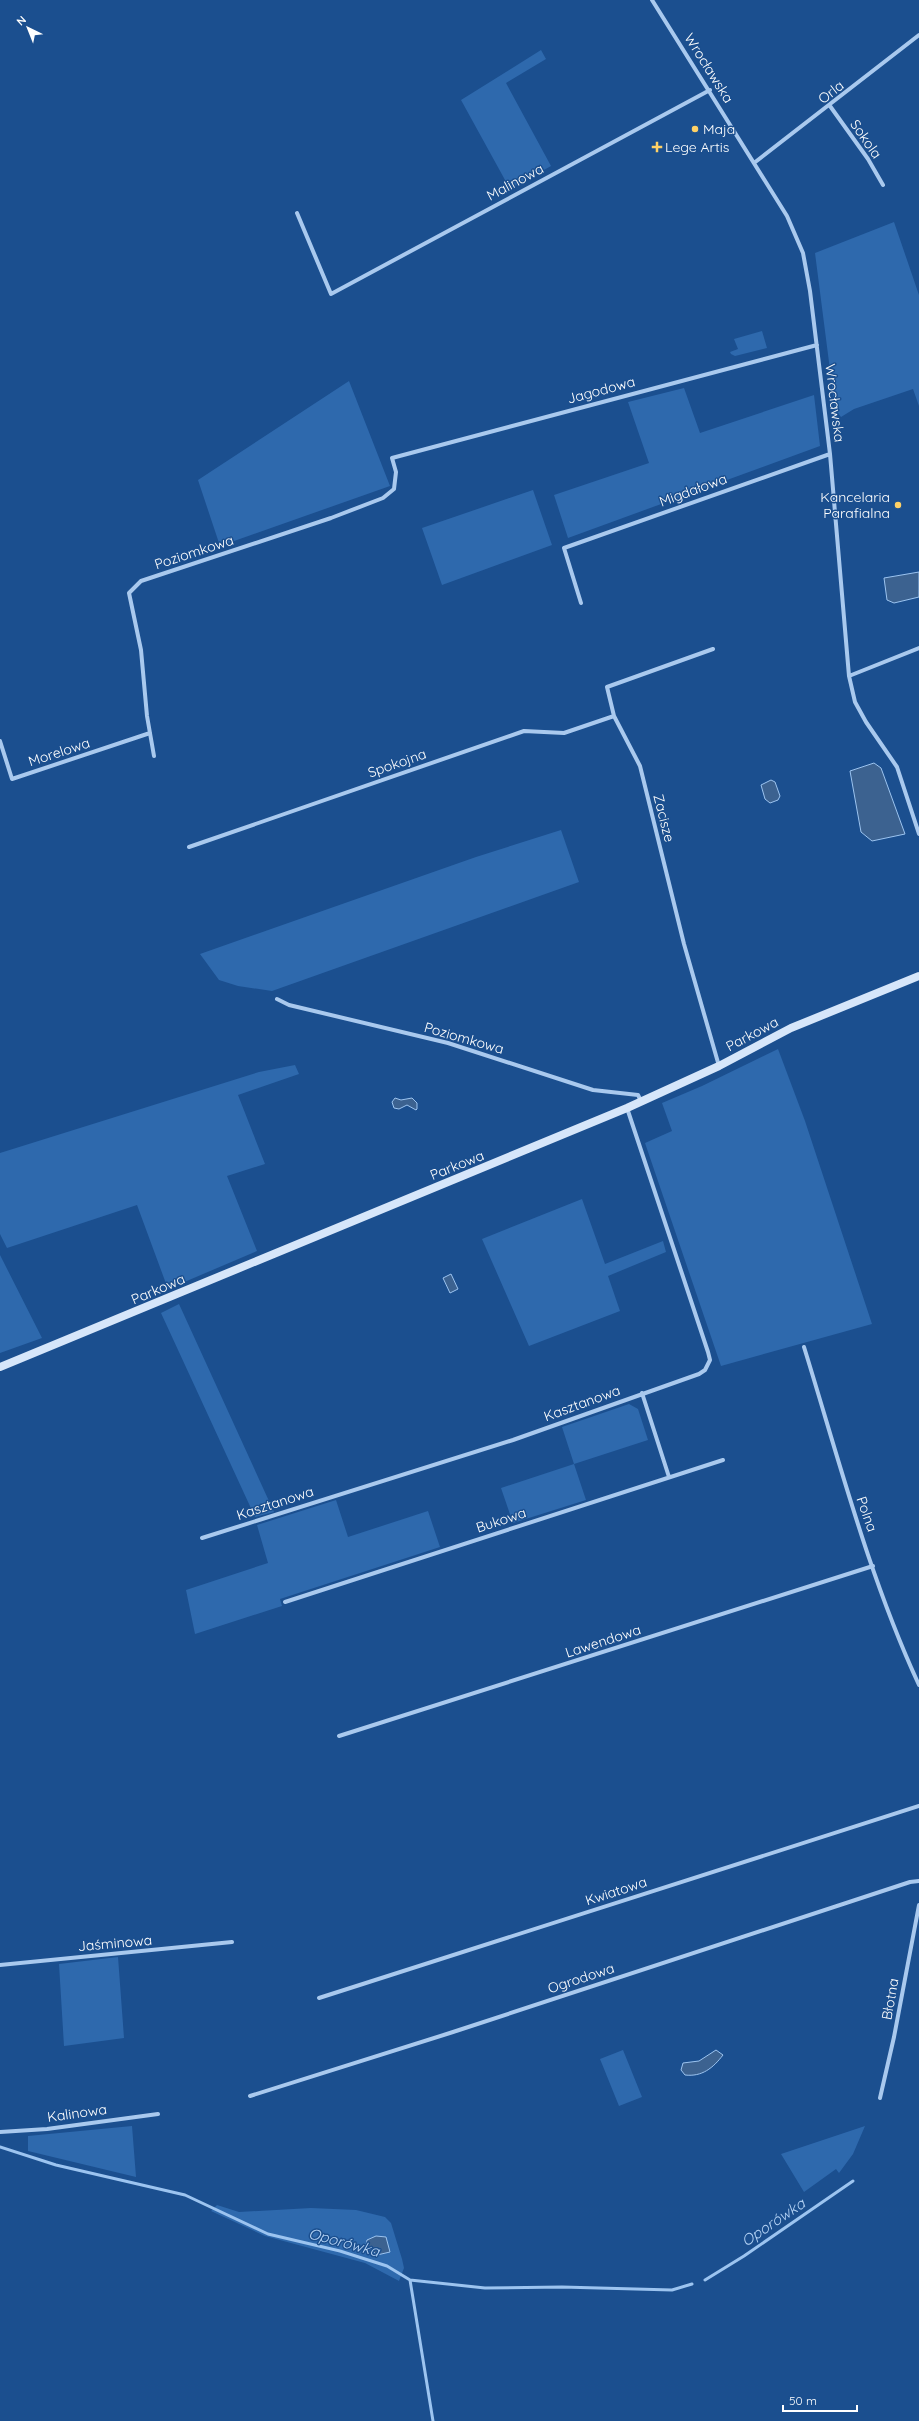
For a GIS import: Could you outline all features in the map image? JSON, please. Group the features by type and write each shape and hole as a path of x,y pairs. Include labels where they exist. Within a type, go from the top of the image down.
{"street":[{"name":"Wrocławska","path":"652,0 710,90 787,216 803,253 810,291 830,454 850,676 855,702 866,722 897,767 919,834"},
{"name":"Orla","path":"754,163 830,106 919,35"},
{"name":"Malinowa","path":"297,212 330,294 710,90"},
{"name":"Sokola","path":"830,106 868,159 883,185"},
{"name":"Jagodowa","path":"392,458 817,345"},
{"name":"Migdałowa","path":"581,603 564,548 830,454"},
{"name":"Poziomkowa","path":"154,756 140,650 129,593 141,581 383,498 394,489 396,472 392,458"},
{"path":"850,676 919,648"},
{"name":"Zacisze","path":"713,649 607,687 614,716 640,766 684,944 719,1066"},
{"name":"Spokojna","path":"189,847 524,731 564,733 614,716"},
{"name":"Morelowa","path":"0,741 12,779 150,733"},
{"name":"Parkowa","path":"0,1367 627,1108 719,1066 791,1028 919,976"},
{"name":"Poziomkowa","path":"277,999 289,1005 448,1043 593,1090 638,1096 642,1101"},
{"name":"Kasztanowa","path":"202,1538 513,1440 699,1374 705,1370 710,1360 627,1108"},
{"name":"Polna","path":"804,1347 840,1468 873,1566 919,1685"},
{"path":"642,1393 669,1477"},
{"name":"Bukowa","path":"285,1602 723,1460"},
{"name":"Lawendowa","path":"339,1736 873,1566"},
{"name":"Kwiatowa","path":"319,1998 919,1806"},
{"name":"Ogrodowa","path":"250,2096 453,2032 910,1882 919,1881"},
{"name":"Błotna","path":"880,2098 894,2037 919,1905"},
{"name":"Jaśminowa","path":"0,1965 232,1942"},
{"name":"Kalinowa","path":"0,2132 47,2129 158,2114"}],"shaded area":[{"path":"541,50 546,59 506,83 551,166 510,189 461,100"},
{"path":"894,222 919,295 919,406 913,389 854,409 841,417 835,409 815,253"},
{"path":"762,331 767,348 735,356 731,354 730,352 738,349 734,339"},
{"path":"349,381 390,486 220,546 198,480"},
{"path":"684,388 700,433 814,395 820,446 568,538 554,495 649,463 628,402"},
{"path":"533,490 552,545 442,585 422,528"},
{"path":"919,572 919,597 894,603 887,600 884,578"},
{"path":"874,763 881,768 905,834 872,841 861,832 850,771"},
{"path":"771,780 775,782 780,796 778,800 770,803 765,799 761,785"},
{"path":"561,830 579,882 272,991 238,986 219,980 200,954 476,857"},
{"path":"778,1049 805,1121 872,1324 721,1366 645,1143 672,1131 662,1103 702,1086"},
{"path":"295,1065 299,1074 238,1095 265,1164 227,1176 257,1251 168,1289 137,1205 7,1248 0,1234 0,1153 259,1072"},
{"path":"395,1098 401,1100 412,1098 417,1103 417,1109 416,1110 407,1105 399,1109 394,1108 392,1102"},
{"path":"582,1199 605,1264 663,1241 666,1252 608,1276 620,1311 529,1346 482,1239"},
{"path":"0,1255 42,1338 0,1353"},
{"path":"451,1274 458,1289 450,1293 443,1278"},
{"path":"179,1304 274,1512 255,1517 161,1313"},
{"path":"629,1404 638,1409 648,1440 574,1464 562,1427"},
{"path":"574,1464 586,1500 513,1523 501,1488"},
{"path":"336,1500 348,1537 428,1511 440,1547 280,1599 282,1606 195,1634 186,1590 268,1563 257,1525"},
{"path":"118,1957 124,2038 64,2046 59,1964"},
{"path":"623,2050 642,2097 619,2106 600,2059"},
{"path":"716,2050 723,2055 707,2071 697,2075 685,2075 681,2070 683,2063 699,2061"},
{"path":"132,2126 136,2177 28,2151 28,2136"},
{"path":"865,2126 853,2154 839,2173 836,2169 804,2192 781,2154"},
{"path":"217,2205 239,2212 311,2208 356,2210 385,2217 391,2223 404,2268 399,2281 365,2263 265,2236 211,2211"},
{"path":"376,2236 386,2237 390,2252 377,2255 366,2245 367,2240"}],"waterway":[{"name":"Oporówka","path":"0,2147 56,2165 185,2195 268,2234 340,2251 387,2266 410,2280 485,2288 562,2287 672,2290 692,2284"},
{"name":"Oporówka","path":"705,2280 744,2256 853,2181"},
{"path":"410,2280 433,2421"}],"place":[{"name":"Maja","path":"695,129"},
{"name":"Lege Artis","path":"657,147"},
{"name":"Kancelaria Parafialna","path":"898,505"}]}
